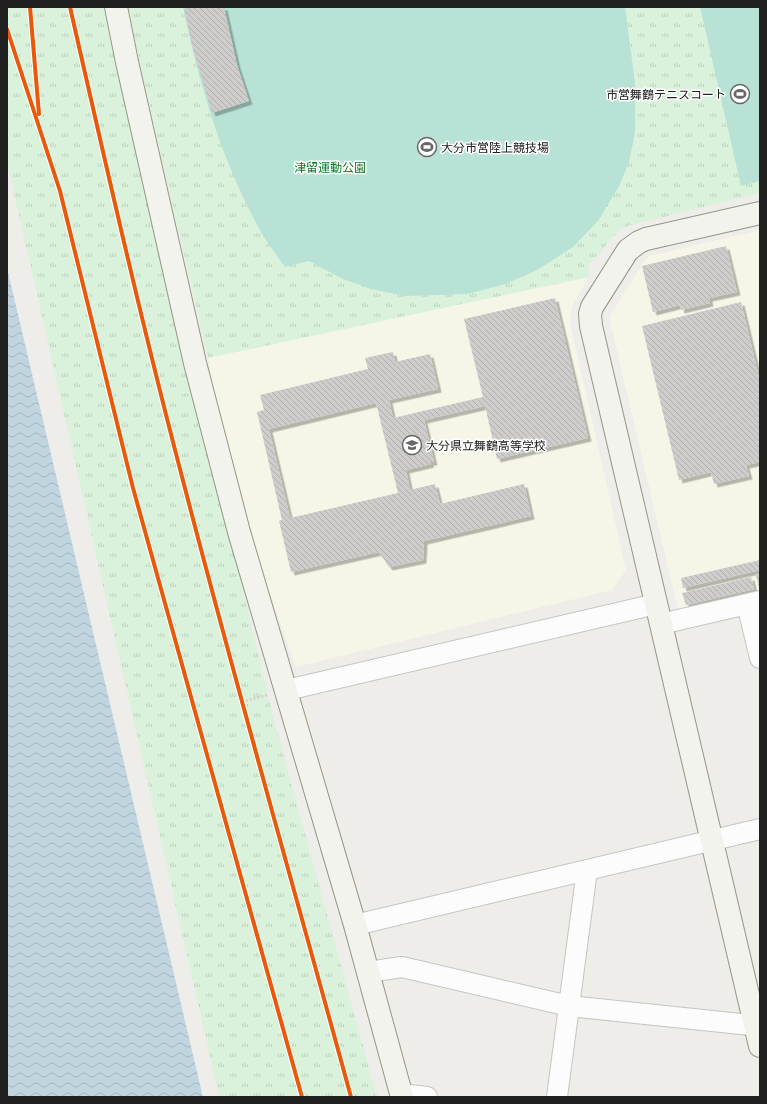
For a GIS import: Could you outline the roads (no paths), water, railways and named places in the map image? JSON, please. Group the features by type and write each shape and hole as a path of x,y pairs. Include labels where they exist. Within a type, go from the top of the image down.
{"street":[{"path":"116,7 195,363 239,532 287,690 355,925 402,1095 426,1097"},
{"path":"760,213 646,238 639,242 628,250 592,307 590,314 591,326 658,614 757,1025 760,1046"},
{"path":"287,690 658,614 753,602 760,658"},
{"path":"355,925 760,829"},
{"path":"558,1097 587,870"},
{"path":"368,972 402,967 569,1006 757,1025"}],"water":[{"path":"7,268 198,1076 203,1097 7,1097"}],"place":[{"name":"市営舞鶴テニスコート","path":"740,94"},
{"name":"大分市営陸上競技場","path":"427,147"},
{"name":"大分県立舞鶴高等学校","path":"412,445"}],"park label":[{"name":"津留運動公園","path":"330,167"}]}
